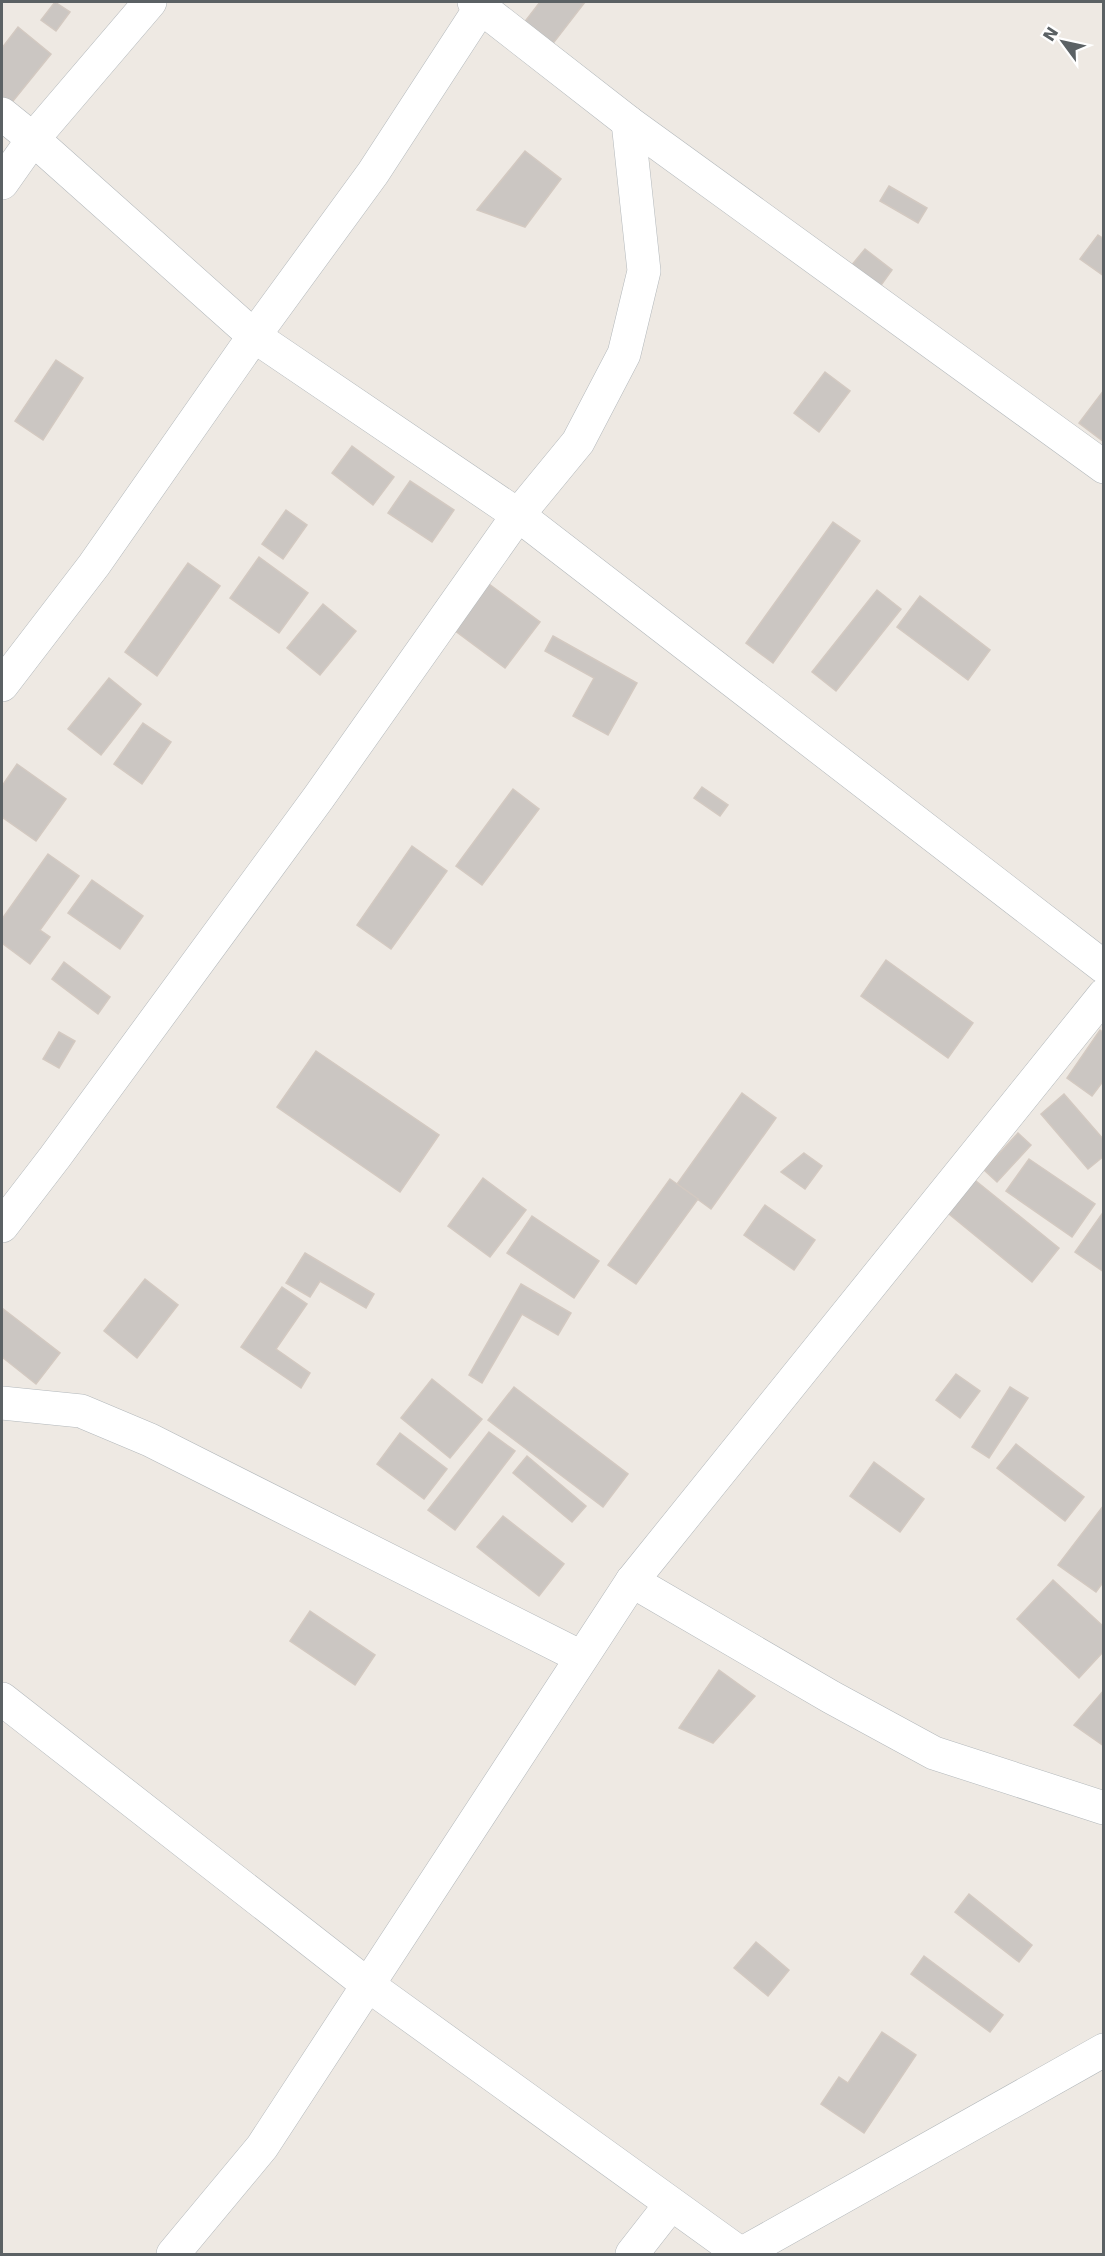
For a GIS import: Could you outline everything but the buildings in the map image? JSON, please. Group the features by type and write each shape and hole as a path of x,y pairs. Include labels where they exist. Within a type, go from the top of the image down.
{"street":[{"path":"2,183 33,139 150,2"},
{"path":"2,685 94,565 254,336 373,173 478,4 628,122 1104,467"},
{"path":"2,114 254,336 518,515 1104,967"},
{"path":"2,1226 319,797 518,515 578,442 624,354 644,271 628,122"},
{"path":"173,2254 262,2146 632,1581 1104,995"},
{"path":"2,1403 81,1411 150,1440 581,1657"},
{"path":"632,1581 831,1697 933,1753 1104,1808"},
{"path":"2,1699 368,1985 741,2254 1104,2050"},
{"path":"632,2254 671,2204"}]}
